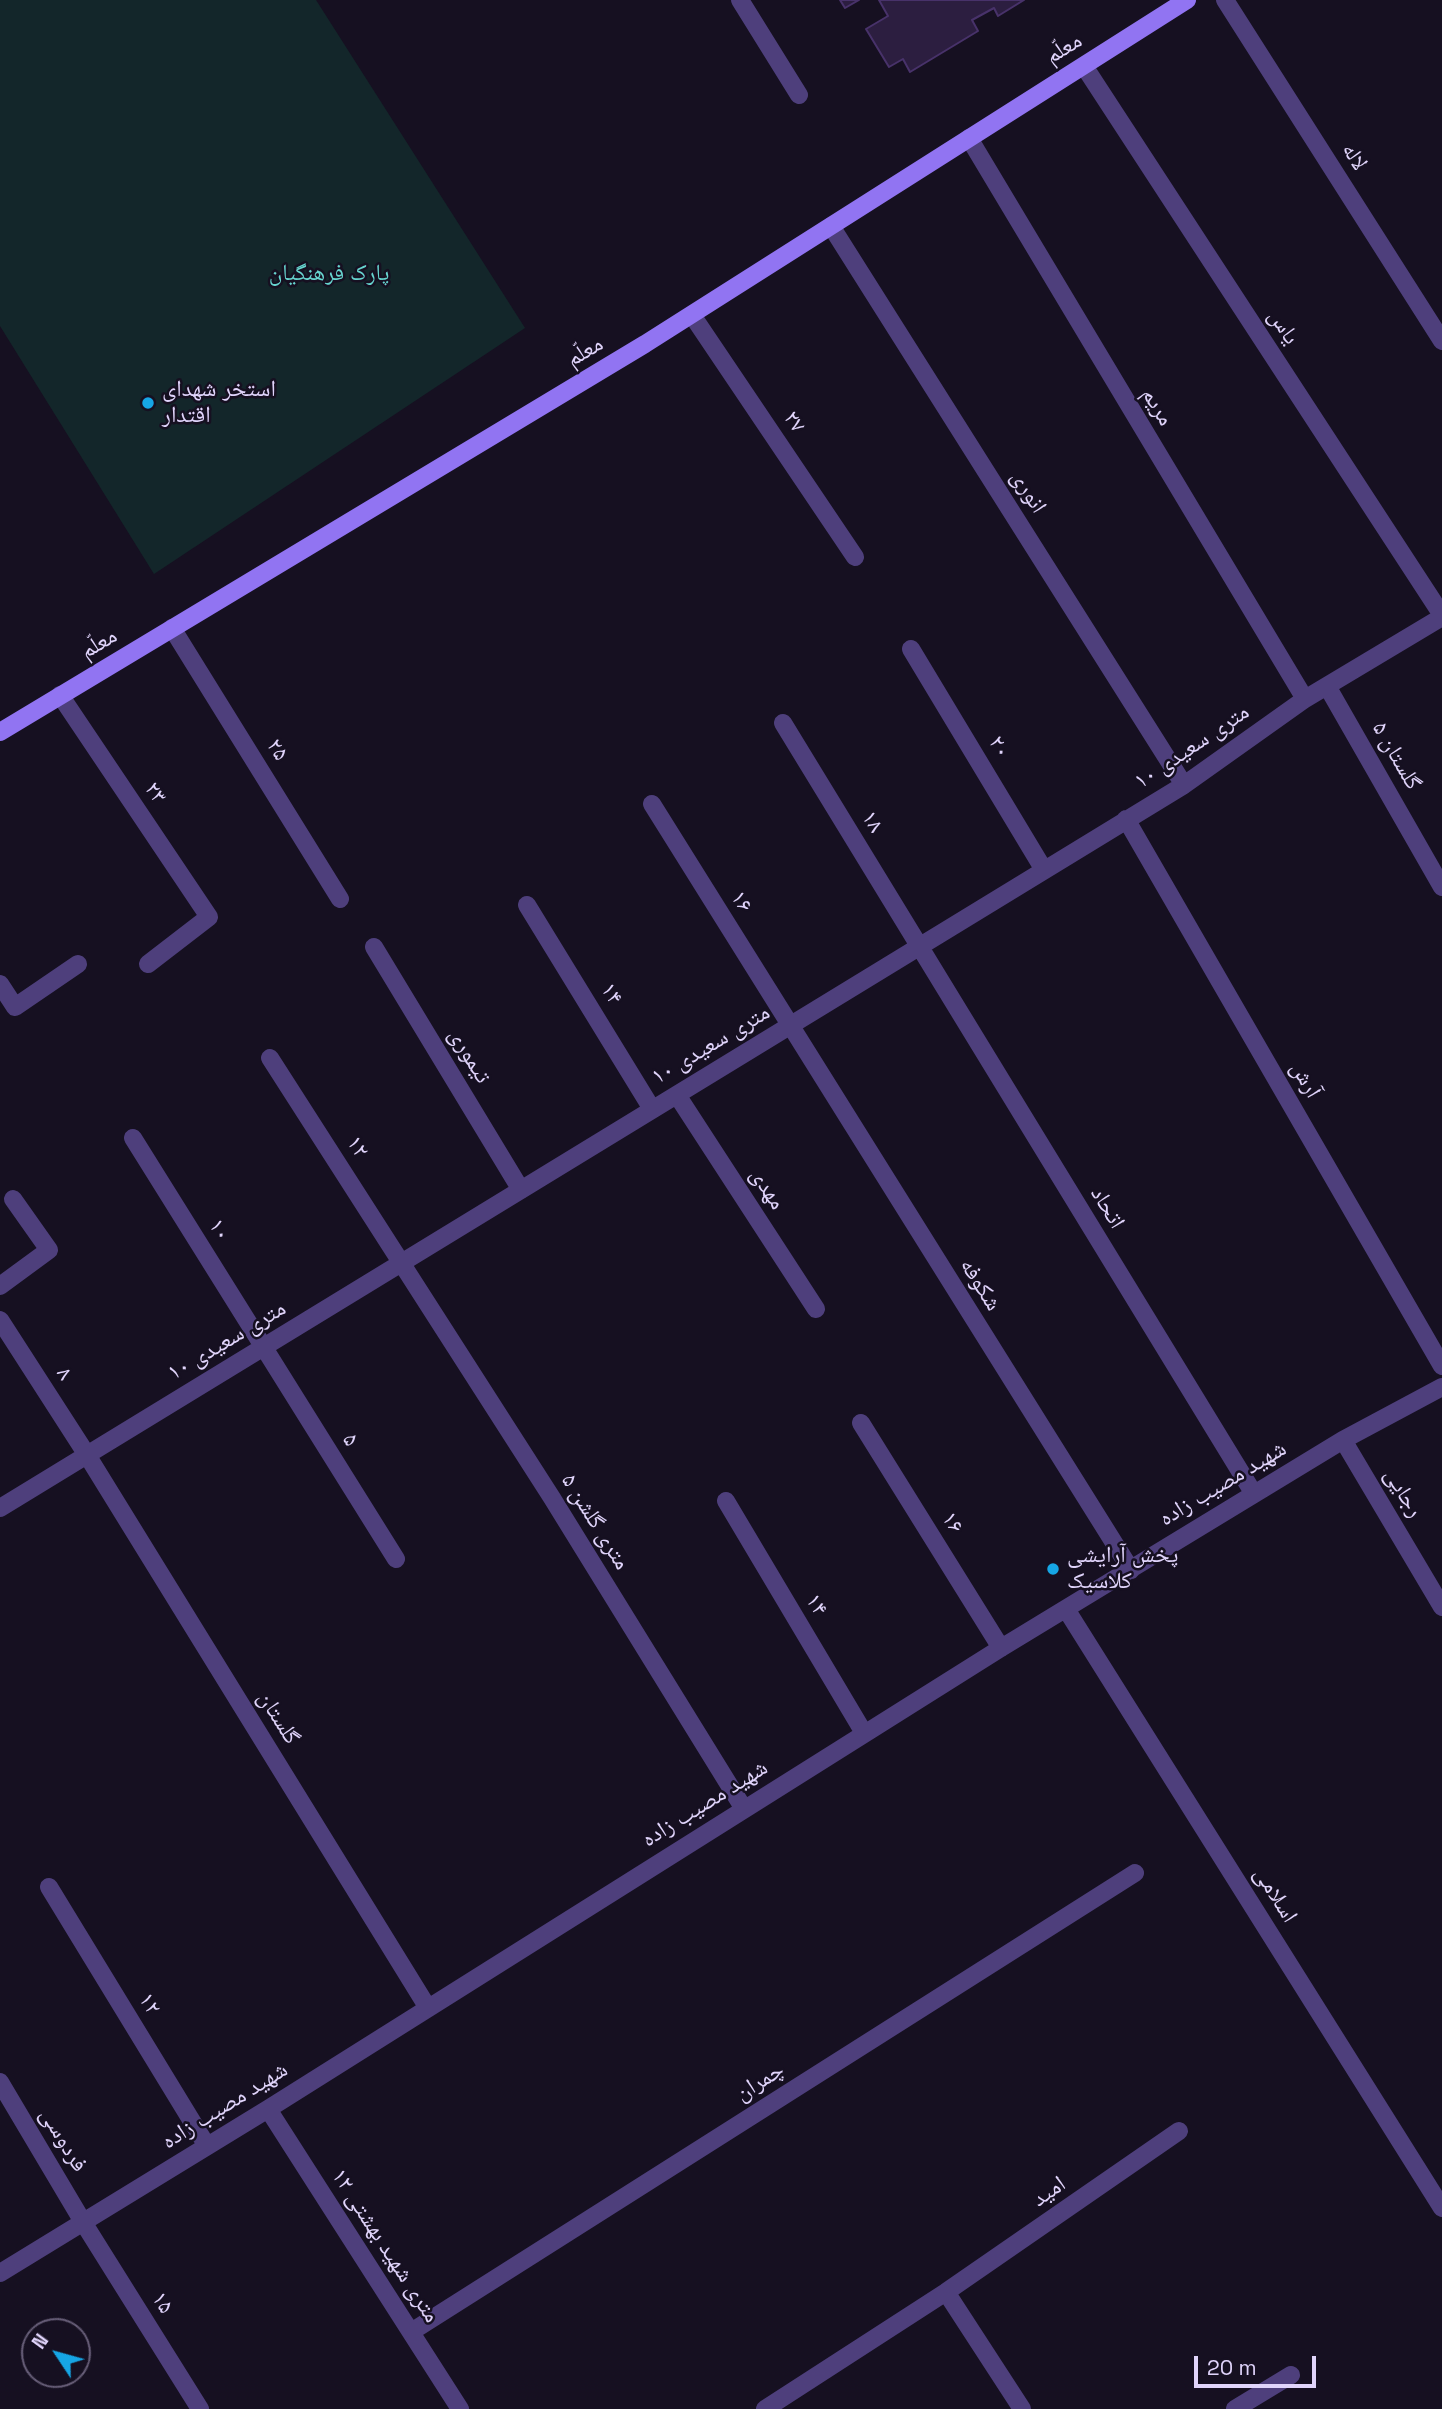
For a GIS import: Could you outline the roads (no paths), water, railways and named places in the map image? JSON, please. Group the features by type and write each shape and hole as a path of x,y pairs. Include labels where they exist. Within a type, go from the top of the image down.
{"street":[{"path":"740,0 799,95"},
{"name":"معلّم","path":"0,732 692,314 1187,0"},
{"name":"لاله","path":"1226,0 1442,341"},
{"name":"یاس","path":"1084,66 1442,616"},
{"name":"مریم","path":"970,138 1305,699"},
{"name":"انوری","path":"831,226 1184,785"},
{"name":"۲۷","path":"692,314 855,557"},
{"name":"۱۰ متری سعیدی","path":"0,1508 1184,785 1305,699 1442,616"},
{"name":"۲۵","path":"172,628 340,899"},
{"name":"۲۰","path":"911,649 1045,870"},
{"name":"گلستان ۵","path":"1327,686 1442,887"},
{"name":"۲۳","path":"60,695 209,917 148,964"},
{"name":"۱۸","path":"783,723 919,947"},
{"name":"۱۶","path":"652,804 789,1026"},
{"name":"آرش","path":"1126,819 1442,1366"},
{"name":"۱۴","path":"527,905 652,1109"},
{"name":"تیموری","path":"374,947 521,1189"},
{"name":"اتحاد","path":"919,947 1254,1494"},
{"path":"0,984 15,1007 78,964"},
{"name":"شکوفه","path":"789,1026 1131,1570"},
{"name":"۱۲","path":"270,1058 402,1262"},
{"name":"مهدی","path":"677,1094 816,1309"},
{"name":"۱۰","path":"134,1138 263,1347"},
{"path":"0,1286 49,1250 13,1199"},
{"name":"۵ متری گلشن","path":"402,1262 744,1809"},
{"name":"۸","path":"0,1320 87,1455"},
{"name":"۵","path":"263,1347 396,1559"},
{"name":"شهید مصیب زاده","path":"0,2273 268,2109 1001,1648 1343,1440 1442,1387"},
{"name":"۱۶","path":"860,1423 1001,1648"},
{"name":"رجایی","path":"1343,1440 1442,1607"},
{"name":"گلستان","path":"87,1455 428,2008"},
{"name":"۱۴","path":"726,1501 864,1733"},
{"name":"اسلامی","path":"1066,1609 1442,2207"},
{"name":"چمران","path":"411,2332 1135,1873"},
{"name":"۱۲","path":"49,1887 208,2146"},
{"name":"فردوسی","path":"0,2082 83,2222"},
{"name":"۱۲ متری شهید بهشتی","path":"268,2109 460,2409"},
{"name":"امید","path":"765,2409 946,2292 1179,2131"},
{"name":"۱۵","path":"83,2222 200,2409"},
{"path":"946,2292 1022,2409"},
{"path":"1235,2409 1291,2375"}],"place":[{"name":"استخر شهدای اقتدار","path":"148,403"},
{"name":"پخش آرایشی کلاسیک","path":"1053,1569"}],"park label":[{"name":"پارک فرهنگیان","path":"329,274"}]}
